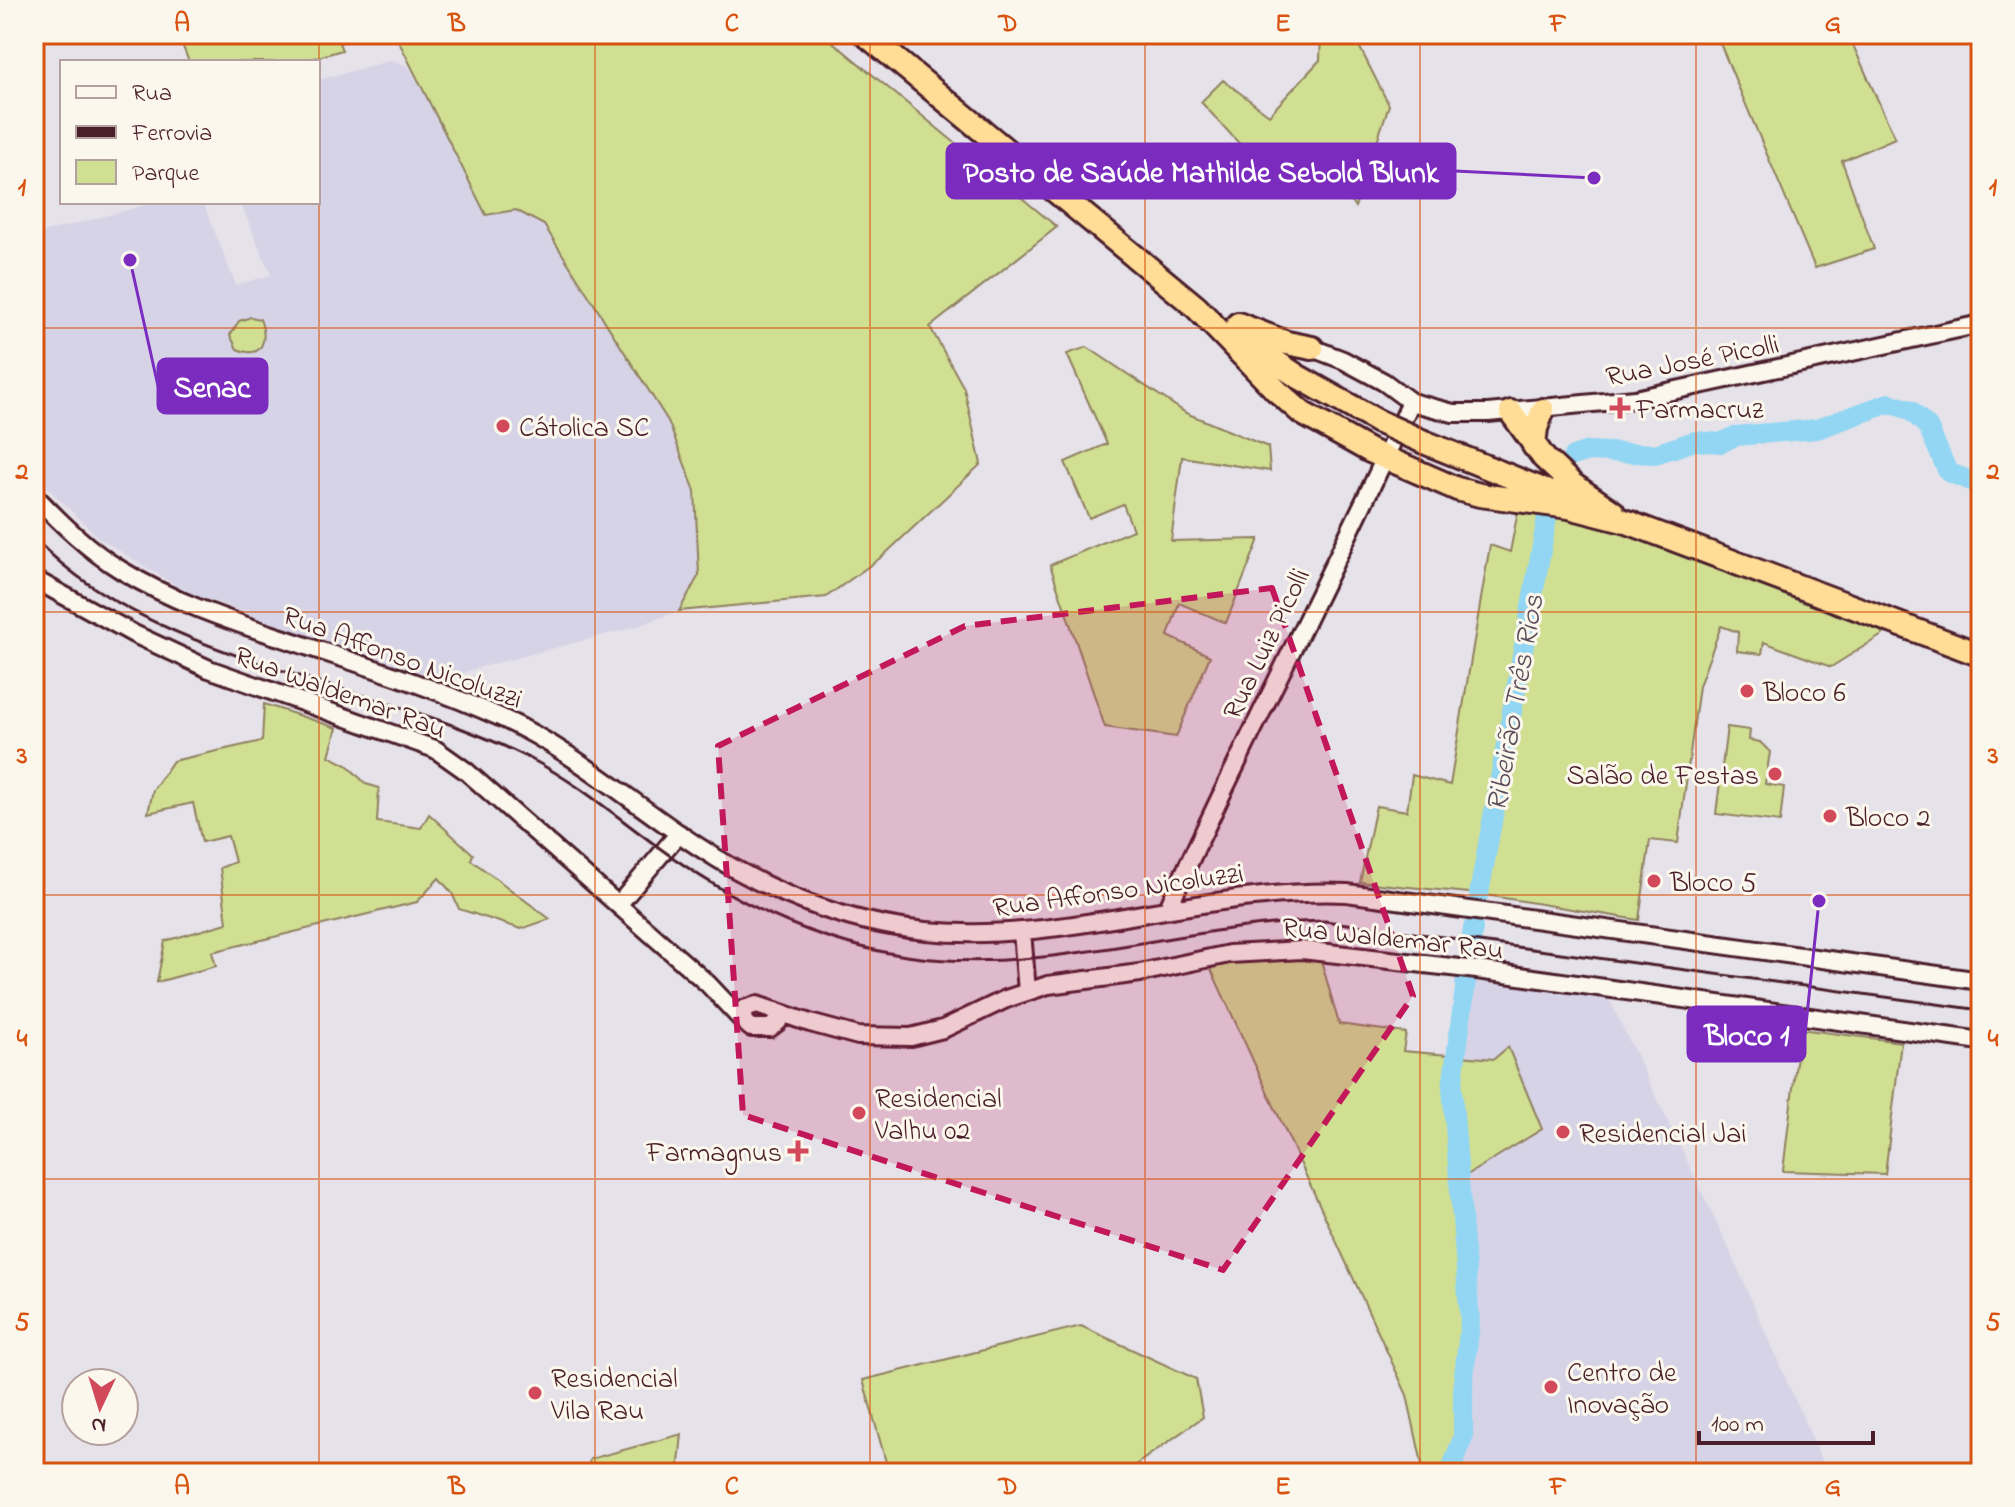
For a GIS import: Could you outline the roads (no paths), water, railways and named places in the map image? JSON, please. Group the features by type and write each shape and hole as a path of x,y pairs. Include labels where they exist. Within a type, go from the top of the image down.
{"highway":[{"path":"865,34 1202,313 1297,376 1377,421 1631,523 1981,655"},
{"path":"1202,313 1287,343 1312,348"},
{"path":"1202,313 1302,413 1385,458 1445,484 1480,495 1569,507 1631,523"},
{"path":"1534,446 1536,428 1543,410"},
{"path":"1511,412 1534,446 1572,484 1631,523"}],"street":[{"name":"Rua José Picolli","path":"1411,402 1453,413 1543,410 1667,393 1981,324"},
{"path":"1312,348 1384,382 1411,402"},
{"name":"Rua Luiz Picolli","path":"1168,908 1411,402"},
{"name":"Rua Affonso Nicoluzzi","path":"34,495 95,552 142,582 211,614 411,681 501,717 560,748 702,849 782,893 854,918 926,931 980,934 1022,932 1168,908 1287,893 1347,893 1981,981"},
{"name":"Rua Waldemar Rau","path":"34,579 134,634 209,669 435,749 466,771 711,986 743,1021"},
{"path":"618,905 679,833"},
{"path":"1022,932 1027,991"},
{"name":"Rua Waldemar Rau","path":"711,986 757,1005 776,1018 869,1038 923,1035 1048,985 1140,973 1247,952 1327,951 1981,1041"},
{"path":"757,1005 744,1009 743,1021 748,1026 755,1029 776,1018"}],"waterway":[{"name":"Ribeirão Três Rios","path":"1573,456 1588,451 1655,454 1695,441 1721,443 1735,436 1817,429 1889,403 1910,410 1928,427 1948,472 1971,481 1981,479"},
{"name":"Ribeirão Três Rios","path":"1479,894 1548,512"},
{"path":"1450,1473 1463,1437 1463,1384 1470,1322 1452,1087 1473,928"}],"railway":[{"path":"34,538 84,581 142,616 204,644 405,709 470,732 531,759 568,781 675,859 728,893 814,933 875,950 958,961 1011,960 1063,955 1220,930 1325,921 1981,1010"}],"place":[{"name":"Posto de Saúde Mathilde Sebold Blunk","path":"1594,178"},
{"name":"Senac","path":"130,260"},
{"name":"Farmacruz","path":"1620,408"},
{"name":"Cátolica SC","path":"503,426"},
{"name":"Bloco 6","path":"1747,691"},
{"name":"Salão de Festas","path":"1775,774"},
{"name":"Bloco 2","path":"1830,816"},
{"name":"Bloco 5","path":"1654,881"},
{"name":"Bloco 1","path":"1819,901"},
{"name":"Residencial Valhu 02","path":"859,1113"},
{"name":"Residencial Jai","path":"1563,1132"},
{"name":"Farmagnus","path":"798,1151"},
{"name":"Centro de Inovação","path":"1551,1387"},
{"name":"Residencial Vila Rau","path":"535,1393"}]}
